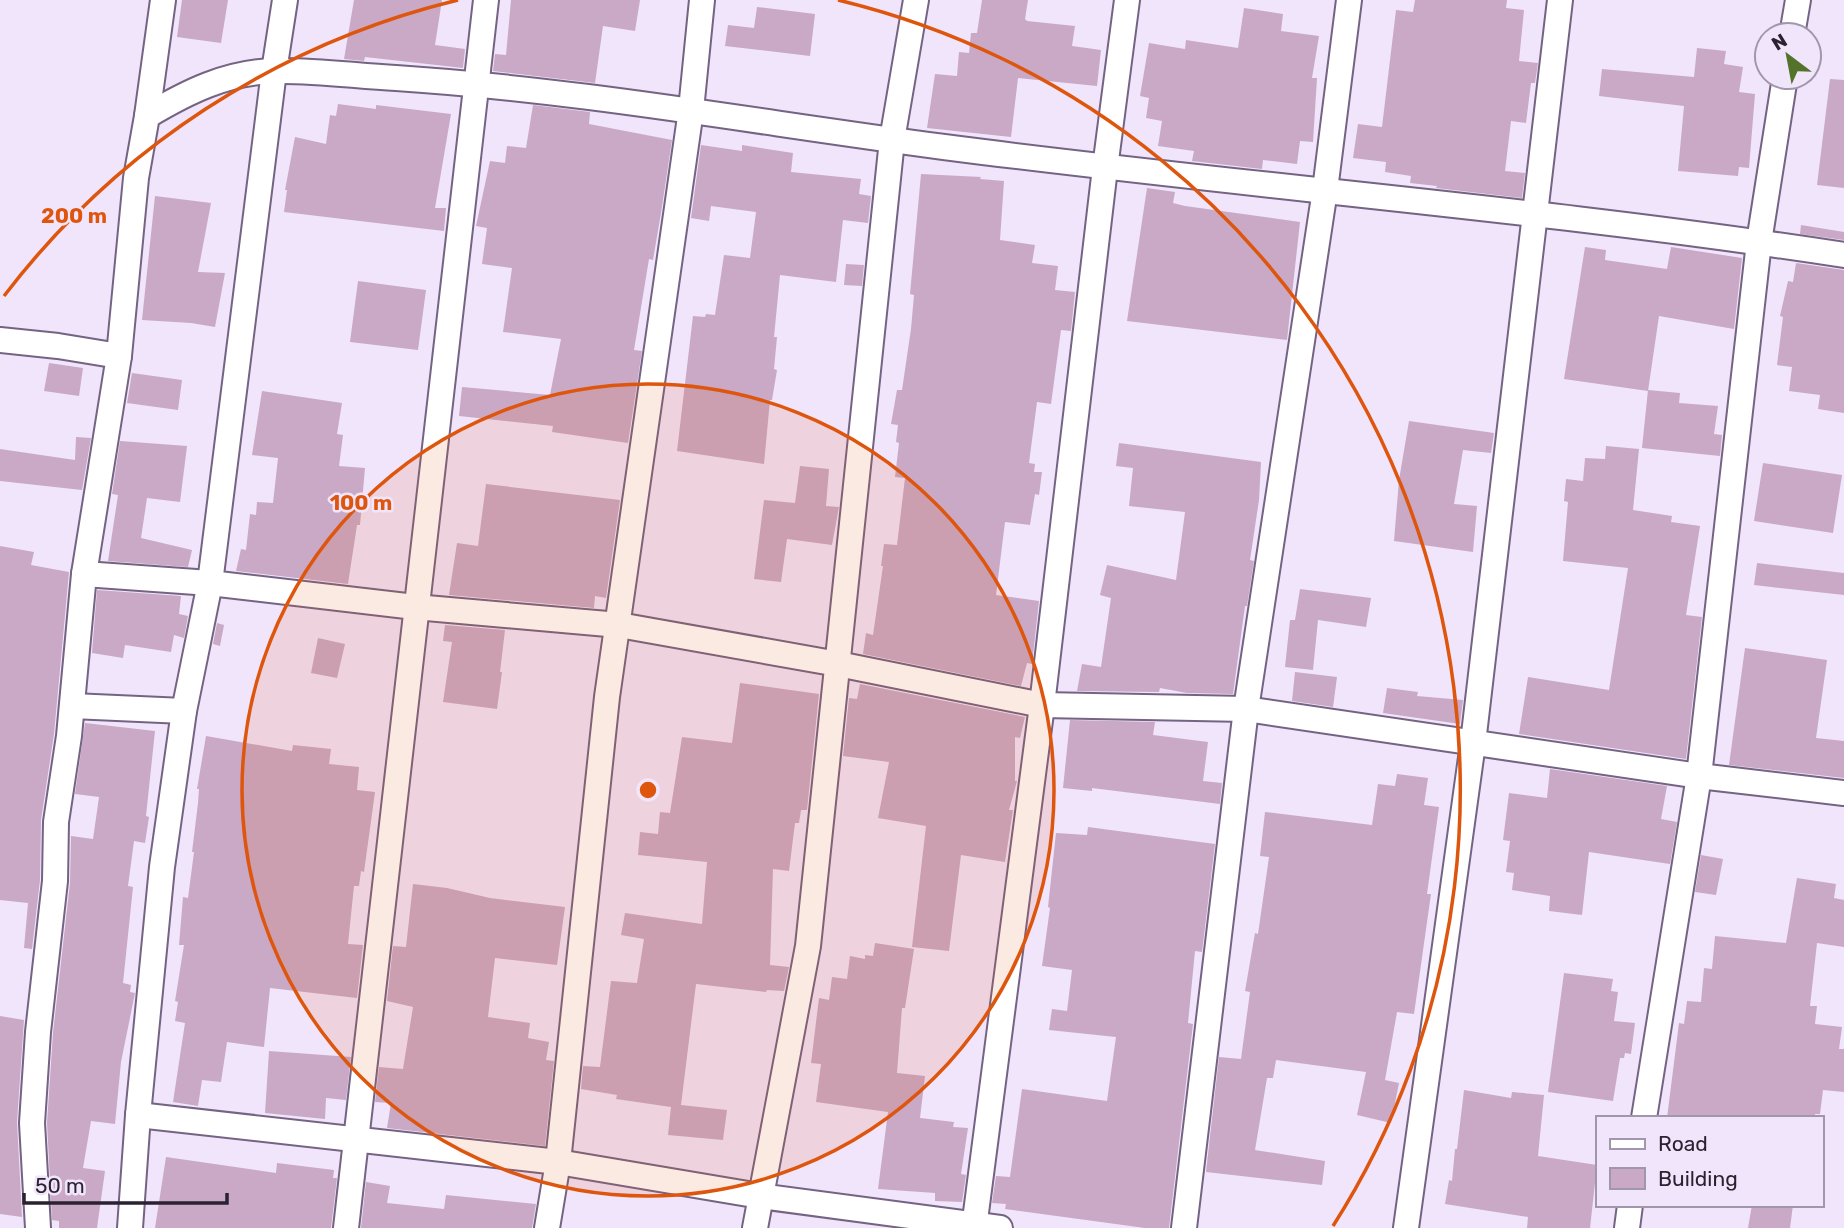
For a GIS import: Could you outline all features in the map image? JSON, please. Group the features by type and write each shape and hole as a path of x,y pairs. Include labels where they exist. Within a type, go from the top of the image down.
{"street":[{"path":"38,1228 32,1123 38,1032 55,881 57,822 72,706 84,574 119,356 136,178 163,0"},
{"path":"130,1228 162,867 184,711 210,583 285,0"},
{"path":"346,1228 486,0"},
{"path":"547,1228 558,1162 605,710 691,110 702,0"},
{"path":"755,1228 808,946 891,140 916,0"},
{"path":"974,1227 1042,705 1127,0"},
{"path":"1184,1228 1246,709 1325,190 1349,0"},
{"path":"1406,1228 1473,743 1560,0"},
{"path":"1794,21 1798,0"},
{"path":"147,116 201,86 225,78 274,71 475,83 691,110 1105,168 1325,190 1759,242 1844,255"},
{"path":"1644,1116 1699,776 1759,242 1783,91"},
{"path":"0,340 119,356"},
{"path":"84,574 210,583 415,607 619,625 838,664 1042,705 1246,709 1699,776 1844,793"},
{"path":"72,706 184,711"},
{"path":"138,1115 558,1162 760,1196 974,1227 1000,1228"},
{"path":"1627,1228 1630,1207"}],"building":[{"path":"182,0 228,0 221,43 177,37"},
{"path":"354,0 442,0 435,45 465,49 463,68 365,57 364,61 344,59"},
{"path":"511,0 640,0 635,31 603,26 595,83 493,71 495,54 506,55"},
{"path":"982,0 1028,0 1027,21 1075,26 1072,46 1101,50 1097,86 1018,78 1011,137 927,128 935,74 957,76 959,52 969,53 971,33 977,33"},
{"path":"1415,0 1507,0 1506,8 1524,10 1519,61 1538,63 1535,83 1531,83 1526,123 1511,121 1505,171 1525,173 1522,198 1410,183 1411,176 1385,172 1386,162 1353,158 1358,124 1382,127 1396,10 1413,12"},
{"path":"757,7 815,14 810,56 725,46 728,25 754,28"},
{"path":"1244,8 1283,14 1281,31 1319,36 1312,78 1317,78 1313,142 1300,141 1297,164 1263,160 1262,169 1192,161 1194,151 1158,146 1162,121 1146,118 1149,98 1140,96 1149,43 1185,49 1186,40 1238,48"},
{"path":"1697,48 1726,51 1724,64 1743,67 1739,92 1755,94 1749,168 1739,167 1738,176 1678,171 1684,106 1599,96 1602,69 1694,77"},
{"path":"1830,79 1844,80 1844,188 1817,185"},
{"path":"338,104 376,109 376,105 451,114 435,208 446,208 444,231 284,212 285,190 295,137 326,144 330,115 336,116"},
{"path":"533,105 590,112 589,124 672,140 653,260 649,259 634,350 642,351 628,443 552,432 553,426 459,416 462,387 550,395 561,339 503,332 512,268 482,264 487,228 476,226 490,161 505,163 507,146 526,148"},
{"path":"701,145 742,151 742,145 793,153 791,172 861,179 859,194 871,196 868,223 843,220 836,282 780,275 774,337 777,337 774,369 777,370 770,400 764,464 677,451 693,316 715,315 724,255 750,258 756,212 711,206 709,221 691,218"},
{"path":"921,174 1004,181 1000,240 1035,245 1032,263 1058,266 1055,290 1075,292 1071,331 1061,330 1051,404 1037,402 1029,463 1035,464 1034,472 1042,472 1039,495 1035,494 1030,525 1005,522 996,595 1039,601 1032,664 1027,663 1021,686 863,654 866,633 873,635 884,544 897,545 905,478 895,477 898,425 891,424 897,390 902,390 911,329 914,295 910,294"},
{"path":"1147,188 1175,192 1173,203 1185,206 1300,222 1287,340 1127,321"},
{"path":"155,196 211,203 198,272 225,273 215,327 142,320"},
{"path":"1801,225 1844,232 1844,240 1800,234"},
{"path":"1585,247 1606,250 1605,260 1667,269 1671,247 1742,258 1734,329 1659,316 1648,391 1564,379"},
{"path":"1796,263 1844,270 1844,413 1818,409 1820,395 1789,391 1792,367 1777,365 1783,317 1780,316 1788,281 1793,282"},
{"path":"846,264 864,265 862,286 844,285"},
{"path":"358,281 426,290 418,350 350,342"},
{"path":"49,363 83,368 79,396 44,391"},
{"path":"132,373 182,380 178,410 127,403"},
{"path":"1648,390 1680,393 1679,403 1718,406 1714,434 1722,435 1720,456 1642,448"},
{"path":"262,391 342,403 337,434 343,435 339,466 365,468 360,525 357,525 348,584 236,571 241,549 246,550 250,514 256,515 257,502 273,503 278,458 252,455"},
{"path":"1409,421 1494,433 1491,453 1463,450 1454,504 1477,506 1473,552 1394,541 1399,480"},
{"path":"76,437 91,438 82,490 0,481 0,449 75,460"},
{"path":"120,441 187,446 180,502 147,498 141,538 192,550 188,567 108,561 118,495 112,494"},
{"path":"1119,443 1261,462 1259,500 1250,560 1254,561 1233,694 1187,693 1160,688 1159,692 1077,691 1082,664 1101,667 1111,598 1100,595 1107,565 1176,580 1185,512 1129,506 1133,468 1116,466"},
{"path":"1606,446 1639,449 1633,510 1672,516 1671,522 1700,526 1686,615 1702,617 1686,759 1519,734 1528,677 1609,690 1628,568 1563,561 1568,502 1564,501 1566,479 1583,481 1585,458 1605,459"},
{"path":"1763,463 1842,475 1833,533 1754,521"},
{"path":"800,466 829,469 826,506 839,507 832,545 787,539 781,582 754,579 764,500 795,503"},
{"path":"486,484 620,500 606,598 595,596 594,608 449,595 457,543 478,546"},
{"path":"0,546 34,552 31,565 69,572 54,734 41,820 40,880 32,949 24,948 28,903 0,900"},
{"path":"1757,563 1844,573 1844,595 1754,585"},
{"path":"1300,589 1371,598 1366,627 1318,620 1313,670 1285,667 1290,620 1295,620"},
{"path":"97,590 181,596 179,614 188,616 184,638 174,635 171,652 125,645 123,658 92,653"},
{"path":"217,623 224,625 220,646 213,644"},
{"path":"445,625 505,630 497,709 443,702 452,642 443,641"},
{"path":"318,638 345,644 337,678 311,673"},
{"path":"1745,648 1827,660 1816,738 1844,741 1844,778 1729,765"},
{"path":"1295,672 1337,677 1333,707 1292,701"},
{"path":"740,683 819,694 807,810 801,810 799,823 795,823 789,871 773,869 770,965 789,967 784,991 766,992 696,984 681,1105 727,1110 723,1140 668,1135 671,1107 616,1099 617,1095 581,1089 583,1066 600,1067 611,981 637,983 644,939 621,935 625,913 702,924 707,862 638,855 640,832 658,834 660,812 670,813 682,737 732,743"},
{"path":"860,684 1025,717 1020,738 1015,737 1017,781 1009,810 1013,810 1005,862 961,855 949,951 912,947 926,826 878,818 889,762 843,756 849,698 857,699"},
{"path":"1387,688 1418,692 1417,696 1463,700 1460,724 1383,713"},
{"path":"1070,720 1155,722 1153,735 1208,742 1203,781 1222,783 1220,804 1092,788 1092,791 1063,788"},
{"path":"85,723 155,731 145,843 134,841 128,886 133,887 123,983 131,985 130,992 135,993 121,1062 115,1124 91,1121 83,1168 105,1171 97,1228 59,1228 59,1221 52,1220 47,1123 53,1033 70,883 71,836 93,839 99,797 75,794"},
{"path":"206,736 292,751 293,745 331,749 329,764 359,767 357,790 375,792 364,872 361,871 359,886 354,886 348,944 363,945 357,998 270,988 264,1047 227,1042 221,1082 202,1080 198,1106 173,1102 185,1023 175,1021 178,1002 175,1001 184,945 179,945 183,897 188,898 194,852 197,789"},
{"path":"1550,769 1667,786 1661,819 1677,822 1670,864 1589,852 1582,915 1549,911 1550,896 1512,890 1514,873 1506,872 1510,841 1503,840 1509,793 1547,798"},
{"path":"1397,774 1428,778 1424,805 1439,807 1427,894 1431,894 1414,1014 1397,1012 1385,1080 1399,1083 1391,1123 1357,1115 1366,1072 1276,1060 1273,1078 1267,1078 1255,1150 1325,1161 1322,1185 1206,1172 1219,1057 1241,1059 1250,992 1245,991 1255,933 1258,934 1269,857 1260,856 1265,812 1372,825 1378,784 1395,786"},
{"path":"1088,827 1215,844 1202,952 1195,951 1188,1023 1193,1024 1169,1228 1145,1228 1005,1209 1006,1204 992,1203 996,1176 1010,1177 1022,1089 1107,1101 1116,1037 1049,1030 1052,1009 1067,1011 1072,970 1042,966 1056,833 1087,835"},
{"path":"1701,855 1723,859 1716,895 1695,892"},
{"path":"1797,878 1836,884 1834,898 1844,900 1844,947 1817,943 1810,1006 1817,1006 1815,1024 1842,1027 1839,1049 1844,1049 1844,1092 1823,1090 1820,1114 1815,1116 1667,1116 1679,1023 1684,1024 1687,1001 1701,1002 1704,968 1712,969 1715,936 1786,943"},
{"path":"413,884 447,888 490,898 565,907 557,965 495,958 488,1017 530,1023 528,1038 549,1042 546,1060 554,1061 545,1146 387,1128 391,1103 375,1102 379,1067 403,1069 413,1007 387,1001 393,946 406,947"},
{"path":"875,943 914,949 905,1008 902,1008 897,1073 925,1076 920,1118 954,1122 953,1127 968,1128 961,1174 966,1175 962,1202 935,1201 935,1193 878,1189 888,1112 816,1102 821,1064 811,1063 819,998 829,1000 832,977 847,979 850,956 865,959 865,955 873,956"},
{"path":"1564,973 1613,979 1611,991 1618,992 1614,1021 1635,1023 1631,1054 1625,1053 1624,1058 1620,1058 1613,1101 1548,1092"},
{"path":"0,1016 24,1020 17,1122 22,1217 0,1214"},
{"path":"269,1051 351,1057 346,1100 326,1098 325,1119 265,1113"},
{"path":"1464,1090 1511,1098 1512,1092 1544,1095 1538,1156 1596,1165 1590,1228 1527,1228 1528,1217 1445,1204 1457,1149"},
{"path":"166,1157 276,1173 277,1163 334,1170 333,1178 337,1178 331,1228 155,1228"},
{"path":"366,1182 390,1186 387,1203 444,1209 446,1195 536,1204 532,1228 361,1228"},
{"path":"1752,1207 1793,1207 1790,1228 1748,1228"}]}
